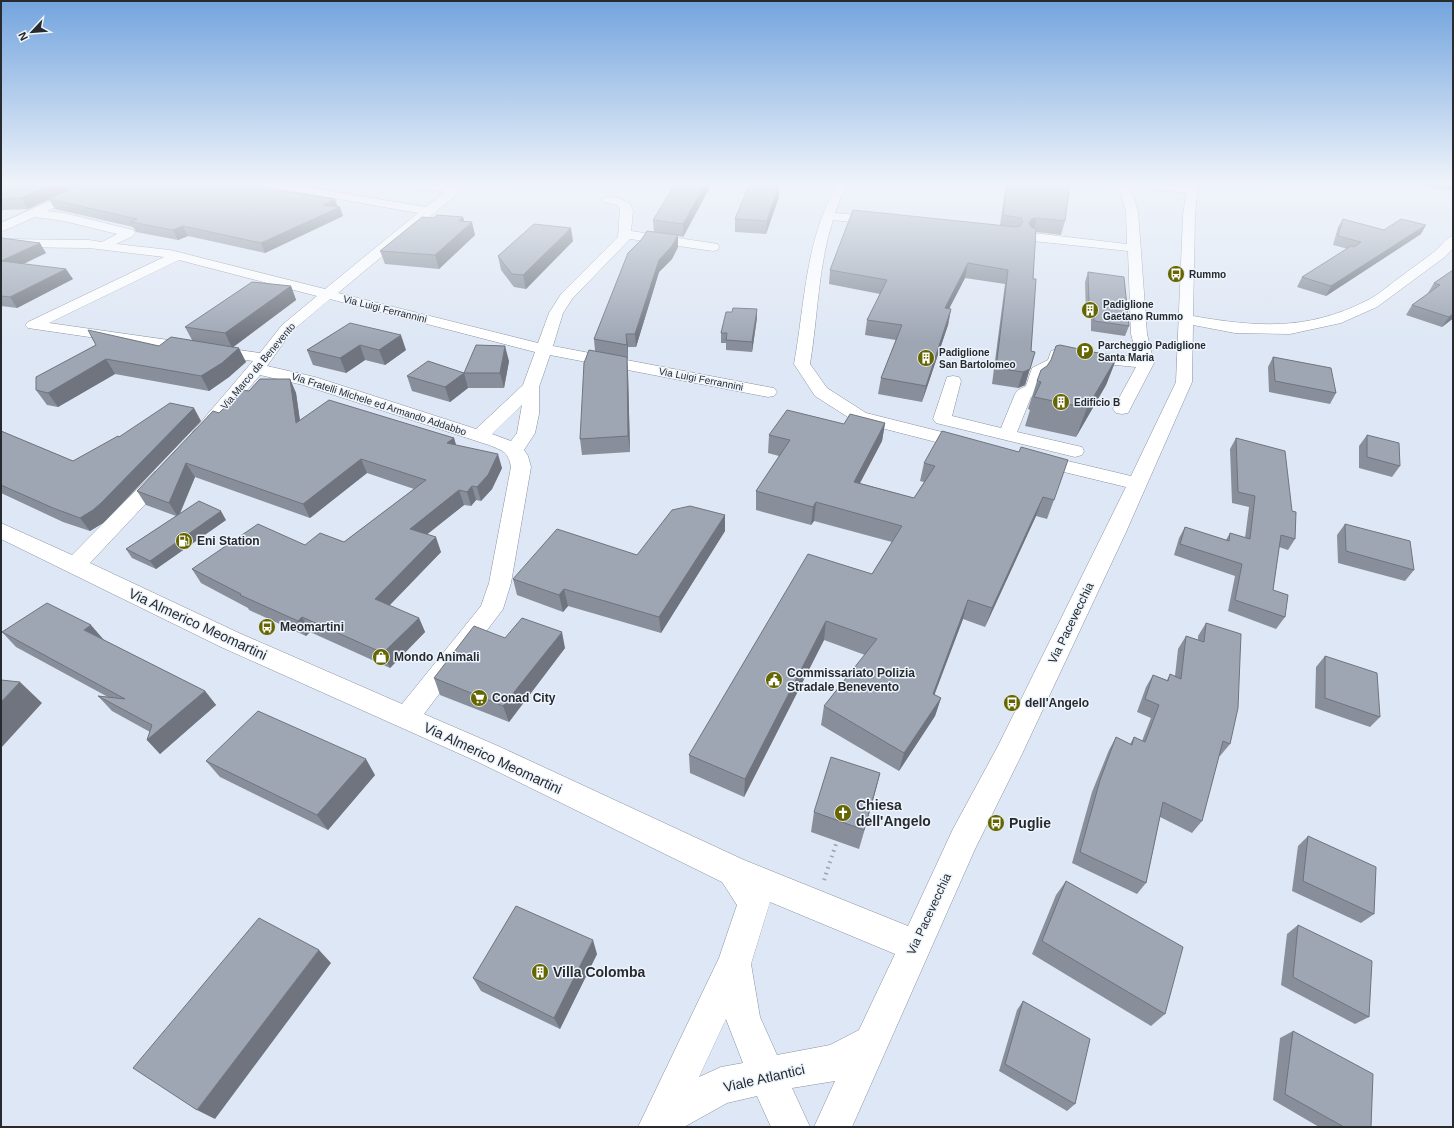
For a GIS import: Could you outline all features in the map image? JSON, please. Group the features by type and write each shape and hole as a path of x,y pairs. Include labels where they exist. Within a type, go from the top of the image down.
{"street":[{"path":"102,245 123,236"},
{"name":"Via Marco da Benevento","path":"192,444 212,423 287,328 398,236"},
{"name":"Via Fratelli Michele ed Armando Addabbo","path":"177,256 33,325 260,364 288,375 479,436 515,449 526,433 530,414 530,387 556,313 566,297 624,238 624,236"},
{"path":"635,236 713,247"},
{"path":"821,236 810,301 807,336 802,364 821,392 860,417 894,427 985,448"},
{"path":"1122,410 1146,363 1139,334 1133,236"},
{"name":"Via Pacevecchia","path":"834,1127 870,1043 964,839 1012,747 1138,484 1184,382 1188,236"},
{"path":"1033,237 1133,248"},
{"path":"1186,319 1235,328 1257,329 1290,329 1336,320 1372,304 1440,253 1453,240"},
{"name":"Via Luigi Ferrannini","path":"1,243 102,245 177,256 543,349 768,392"},
{"path":"1007,435 1024,394 1030,392 1034,388 1038,371 1049,364 1056,363 1057,354 1146,363"},
{"path":"953,381 942,419 1075,451"},
{"name":"Via Fratelli Michele ed Armando Addabbo","path":"479,436 530,387"},
{"path":"406,718 491,609 500,583 521,467 520,457 515,449"},
{"path":"1023,457 1138,484"},
{"path":"74,565 118,522 171,465"},
{"name":"Via Almerico Meomartini","path":"1,530 230,640 488,754 733,871 915,946"},
{"path":"733,871 754,902 734,964 744,1017 767,1076 791,1127"},
{"name":"Viale Atlantici","path":"659,1123 734,964"},
{"name":"Viale Atlantici","path":"659,1123 721,1086 801,1068 835,1063 870,1043"}],"path":[{"path":"816,905 837,841"}],"building":[{"path":"227,236 277,236 261,243"},
{"path":"399,236 457,236 435,255 380,251"},
{"path":"521,236 563,236 523,275 512,274 498,256"},
{"path":"644,236 678,236 672,246 659,260 635,334 626,334 627,345 594,339 628,253"},
{"path":"843,236 1036,236 1033,279 1036,279 1031,351 1035,352 1030,369 1023,372 996,368 1008,270 968,263 945,308 951,309 926,386 881,378 902,325 867,320 887,280 830,270"},
{"path":"1338,236 1409,236 1331,286 1302,277 1351,246 1354,247 1361,242"},
{"path":"1,238 40,243 1,261"},
{"path":"1,261 66,269 10,297 1,296"},
{"path":"1453,270 1453,314 1449,317 1412,305 1440,285 1434,283"},
{"path":"1088,272 1124,277 1129,326 1094,321 1094,305 1089,304"},
{"path":"252,282 291,286 225,333 185,327"},
{"path":"733,308 757,309 752,342 726,340 727,333 721,333 726,312 732,312"},
{"path":"350,323 401,335 379,350 360,345 340,358 307,350"},
{"path":"88,330 159,346 171,337 239,348 222,363 201,376 106,359 48,393 36,390 36,377 96,345"},
{"path":"476,345 505,346 500,373 464,373"},
{"path":"1060,345 1117,357 1087,408 1034,397 1041,382 1037,381 1041,370 1047,366 1051,360 1056,346"},
{"path":"589,350 627,357 628,436 580,439 584,363"},
{"path":"1273,357 1331,368 1336,393 1275,381"},
{"path":"428,361 464,373 445,387 407,376"},
{"path":"260,379 290,379 296,423 329,400 454,438 447,443 498,454 488,475 477,487 472,486 467,492 459,490 410,529 436,537 375,599 419,618 383,653 302,617 298,621 240,595 241,594 192,569 258,524 305,545 320,533 344,542 426,480 361,459 303,504 186,463 169,503 137,491 213,411 219,413 242,390 249,391"},
{"path":"170,403 194,408 101,503 80,518 1,485 1,431 73,461 118,436 119,437"},
{"path":"787,410 844,424 850,414 885,423 854,482 914,498 935,466 924,463 942,431 1019,452 1021,447 1068,460 1054,500 1043,497 992,608 968,600 933,694 941,698 904,753 824,706 877,639 826,621 745,779 689,755 808,554 872,574 902,526 816,502 813,507 756,491 790,440 769,435"},
{"path":"1367,435 1399,443 1400,466 1367,457"},
{"path":"1236,438 1285,451 1292,511 1296,512 1295,539 1281,535 1273,590 1288,595 1285,617 1235,600 1242,564 1180,544 1185,527 1229,541 1230,533 1250,539 1255,496 1238,492"},
{"path":"199,501 221,511 150,561 126,549"},
{"path":"690,506 725,515 659,617 564,589 559,595 513,579 557,529 637,555 672,510"},
{"path":"1345,524 1410,541 1414,570 1346,551"},
{"path":"47,603 91,625 84,630 205,691 147,740 152,725 98,696 125,699 2,632"},
{"path":"522,618 562,632 503,706 434,678 474,626 505,638"},
{"path":"1206,623 1241,634 1238,708 1230,744 1223,741 1202,821 1163,802 1146,883 1080,852 1100,780 1116,737 1132,745 1134,737 1145,742 1159,705 1145,699 1153,675 1168,681 1170,674 1181,679 1186,636 1204,642"},
{"path":"1325,656 1377,673 1380,717 1325,698"},
{"path":"1,680 20,682 1,702"},
{"path":"258,711 366,759 317,815 206,761"},
{"name":"Chiesa dell'Angelo","path":"831,757 880,773 864,830 814,812"},
{"path":"1308,836 1376,867 1374,914 1303,881"},
{"path":"1066,881 1183,947 1165,1014 1042,941"},
{"name":"Villa Colomba","path":"516,906 593,940 554,1018 473,978"},
{"path":"259,918 319,950 197,1110 133,1068"},
{"path":"1298,925 1372,961 1369,1017 1293,977"},
{"path":"1023,1001 1090,1039 1075,1104 1005,1064"},
{"path":"1293,1031 1373,1074 1371,1127 1344,1127 1285,1094"}],"place":[{"name":"Rummo","path":"1176,274"},
{"name":"Padiglione Gaetano Rummo","path":"1090,310"},
{"name":"Parcheggio Padiglione Santa Maria","path":"1085,351"},
{"name":"Padiglione San Bartolomeo","path":"926,358"},
{"name":"Edificio B","path":"1061,402"},
{"name":"Eni Station","path":"184,541"},
{"name":"Meomartini","path":"267,627"},
{"name":"Mondo Animali","path":"381,657"},
{"name":"Commissariato Polizia Stradale Benevento","path":"774,680"},
{"name":"Conad City","path":"479,698"},
{"name":"dell'Angelo","path":"1012,703"},
{"name":"Chiesa dell'Angelo","path":"843,813"},
{"name":"Puglie","path":"996,823"},
{"name":"Villa Colomba","path":"540,972"}]}
